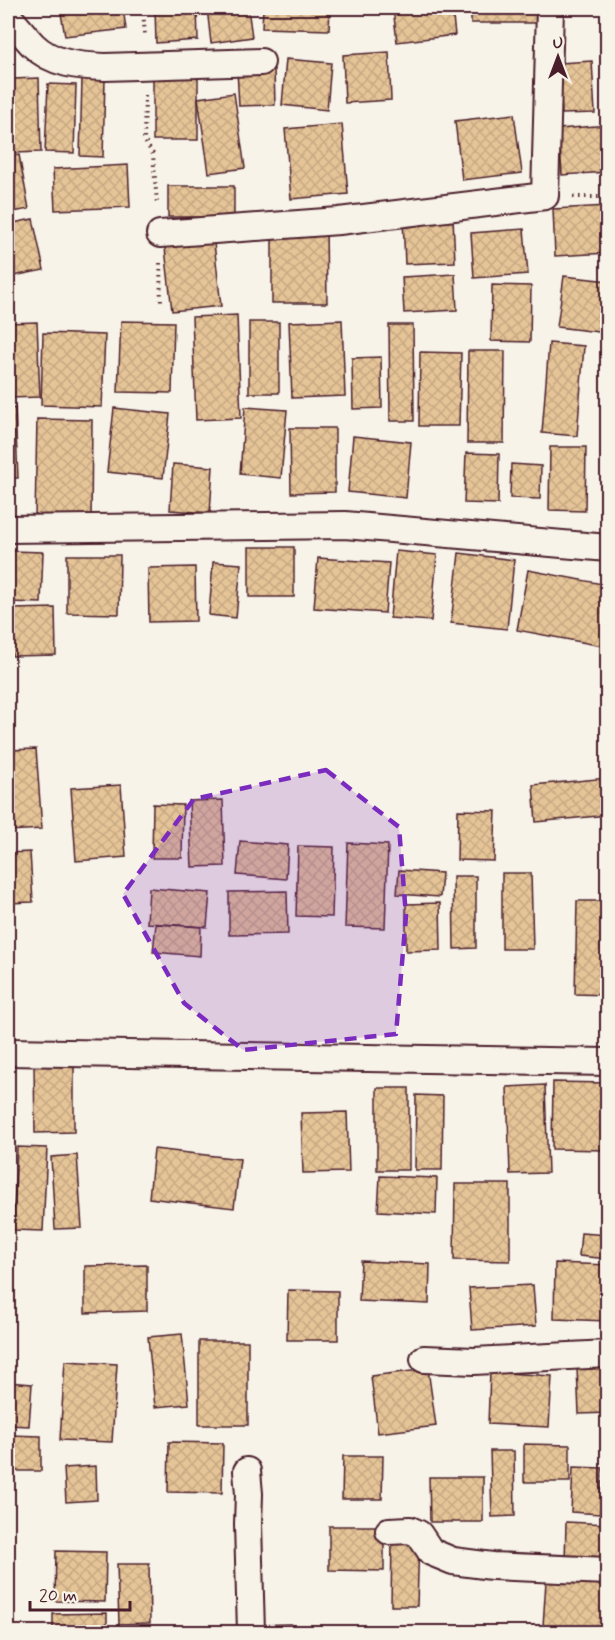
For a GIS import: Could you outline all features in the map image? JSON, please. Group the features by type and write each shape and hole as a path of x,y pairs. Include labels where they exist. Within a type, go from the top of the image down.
{"street":[{"path":"160,234 339,221 545,196 550,8"},
{"path":"10,14 35,46 51,58 80,66 261,62"},
{"path":"8,529 345,525 608,548"},
{"path":"8,1052 608,1062"},
{"path":"424,1359 474,1361 608,1354"},
{"path":"247,1471 251,1632"},
{"path":"389,1531 410,1530 418,1534 431,1552 453,1561 492,1566 608,1571"}],"path":[{"path":"143,8 146,65 144,140 153,154 160,234 161,303"}],"highlighted area":[{"path":"326,770 399,827 406,916 396,1034 243,1050 184,1003 123,894 194,799"}],"building":[{"path":"60,8 123,8 126,29 65,36"},
{"path":"155,8 197,8 198,40 156,43"},
{"path":"207,8 248,8 252,37 211,43"},
{"path":"263,8 330,8 329,30 262,28"},
{"path":"393,8 452,8 455,35 397,42"},
{"path":"471,8 545,8 545,23 471,23"},
{"path":"389,52 391,100 345,103 343,55"},
{"path":"286,59 331,63 327,110 282,105"},
{"path":"592,61 595,113 562,114 559,63"},
{"path":"274,69 275,105 239,106 237,70"},
{"path":"39,78 41,152 14,153 12,79"},
{"path":"153,78 198,78 198,140 153,140"},
{"path":"82,79 105,79 103,157 80,156"},
{"path":"48,84 76,85 74,153 45,152"},
{"path":"234,93 245,168 209,173 198,98"},
{"path":"514,114 522,173 462,180 455,121"},
{"path":"342,124 348,194 291,199 285,129"},
{"path":"608,125 608,172 562,175 559,129"},
{"path":"19,155 29,209 8,213 8,157"},
{"path":"128,165 130,207 55,210 53,169"},
{"path":"168,186 234,186 234,217 168,217"},
{"path":"608,206 608,253 555,256 553,209"},
{"path":"453,217 455,262 405,264 403,219"},
{"path":"33,219 44,270 8,277 8,224"},
{"path":"326,227 327,303 272,303 272,228"},
{"path":"524,229 528,274 474,278 471,233"},
{"path":"213,234 221,306 172,311 164,239"},
{"path":"455,274 457,310 404,313 402,277"},
{"path":"564,276 608,281 607,333 557,327"},
{"path":"492,285 531,286 530,342 491,341"},
{"path":"237,315 241,418 196,420 192,317"},
{"path":"342,320 345,396 292,398 289,322"},
{"path":"121,321 174,322 172,393 118,392"},
{"path":"37,322 40,397 8,398 8,323"},
{"path":"249,322 279,322 279,393 249,393"},
{"path":"389,325 413,325 414,421 390,421"},
{"path":"43,333 105,335 102,407 41,405"},
{"path":"549,343 584,346 577,436 542,433"},
{"path":"468,351 505,351 504,443 467,443"},
{"path":"420,352 461,353 459,426 419,426"},
{"path":"381,357 382,408 353,409 352,358"},
{"path":"245,407 287,410 281,478 240,474"},
{"path":"15,408 18,478 8,478 8,409"},
{"path":"114,408 170,414 163,478 107,472"},
{"path":"37,419 92,420 91,519 35,518"},
{"path":"290,428 335,428 335,492 291,493"},
{"path":"353,436 411,442 406,498 348,492"},
{"path":"550,447 586,447 585,511 549,510"},
{"path":"466,453 499,454 498,504 464,503"},
{"path":"173,464 213,467 210,513 170,510"},
{"path":"511,464 541,466 540,499 510,498"},
{"path":"249,547 294,547 294,597 249,597"},
{"path":"10,551 43,552 41,603 9,602"},
{"path":"396,551 437,555 431,621 390,618"},
{"path":"459,553 514,560 507,629 451,623"},
{"path":"67,555 120,555 119,614 67,613"},
{"path":"318,558 389,563 385,613 314,608"},
{"path":"213,562 241,564 236,618 209,615"},
{"path":"195,567 196,621 149,622 148,568"},
{"path":"528,570 608,585 608,647 517,630"},
{"path":"55,608 56,655 12,656 12,609"},
{"path":"36,749 42,829 8,831 8,750"},
{"path":"608,778 608,815 536,822 533,785"},
{"path":"121,785 126,857 76,861 71,788"},
{"path":"223,800 225,866 192,867 189,801"},
{"path":"153,804 183,805 182,858 152,858"},
{"path":"458,810 496,811 494,861 457,860"},
{"path":"240,841 288,845 286,879 237,875"},
{"path":"348,843 388,845 385,928 345,927"},
{"path":"298,846 334,847 332,917 296,916"},
{"path":"30,852 33,902 8,903 8,853"},
{"path":"399,870 442,873 440,897 397,894"},
{"path":"502,873 531,873 533,949 502,949"},
{"path":"453,876 476,876 476,948 454,949"},
{"path":"149,888 210,893 207,927 147,923"},
{"path":"287,891 288,934 229,935 229,892"},
{"path":"577,901 608,901 608,995 575,994"},
{"path":"440,903 441,950 406,951 406,904"},
{"path":"156,924 201,927 200,956 153,952"},
{"path":"74,1064 74,1132 35,1133 34,1065"},
{"path":"553,1082 607,1083 606,1150 552,1149"},
{"path":"545,1085 548,1173 510,1174 507,1087"},
{"path":"377,1088 409,1088 409,1170 377,1170"},
{"path":"416,1095 443,1096 442,1170 415,1170"},
{"path":"347,1112 349,1172 303,1173 301,1113"},
{"path":"17,1147 47,1148 43,1231 13,1230"},
{"path":"154,1149 240,1159 234,1208 149,1198"},
{"path":"77,1155 82,1228 55,1229 51,1157"},
{"path":"8,1162 12,1209 8,1210"},
{"path":"380,1176 437,1178 436,1214 378,1211"},
{"path":"455,1184 510,1184 510,1261 454,1260"},
{"path":"581,1233 608,1235 608,1259 579,1256"},
{"path":"361,1261 430,1264 429,1304 359,1301"},
{"path":"555,1263 608,1265 608,1321 554,1319"},
{"path":"147,1265 147,1311 85,1313 85,1266"},
{"path":"533,1285 536,1326 472,1330 469,1288"},
{"path":"288,1290 338,1291 338,1340 287,1340"},
{"path":"182,1334 189,1404 155,1407 148,1337"},
{"path":"199,1341 248,1341 248,1425 199,1425"},
{"path":"65,1361 117,1364 112,1442 60,1440"},
{"path":"608,1367 608,1413 579,1414 577,1368"},
{"path":"428,1369 436,1426 378,1433 371,1376"},
{"path":"490,1372 552,1376 549,1427 488,1424"},
{"path":"8,1382 32,1384 29,1426 8,1425"},
{"path":"8,1435 41,1436 41,1471 8,1471"},
{"path":"169,1442 223,1443 222,1493 168,1492"},
{"path":"524,1444 570,1445 570,1482 524,1482"},
{"path":"490,1451 514,1451 515,1516 492,1517"},
{"path":"343,1456 383,1456 382,1499 342,1499"},
{"path":"96,1466 97,1500 66,1502 64,1468"},
{"path":"573,1467 602,1468 600,1514 571,1512"},
{"path":"429,1477 483,1477 483,1522 430,1522"},
{"path":"566,1522 608,1524 608,1564 565,1563"},
{"path":"329,1526 384,1526 384,1571 329,1570"},
{"path":"392,1539 419,1540 417,1606 391,1606"},
{"path":"56,1551 106,1552 105,1602 55,1601"},
{"path":"117,1564 149,1564 150,1623 119,1624"},
{"path":"546,1581 608,1585 608,1630 543,1626"},
{"path":"107,1613 107,1632 53,1632 53,1614"},
{"path":"291,1624 291,1632 263,1632 262,1625"}]}
